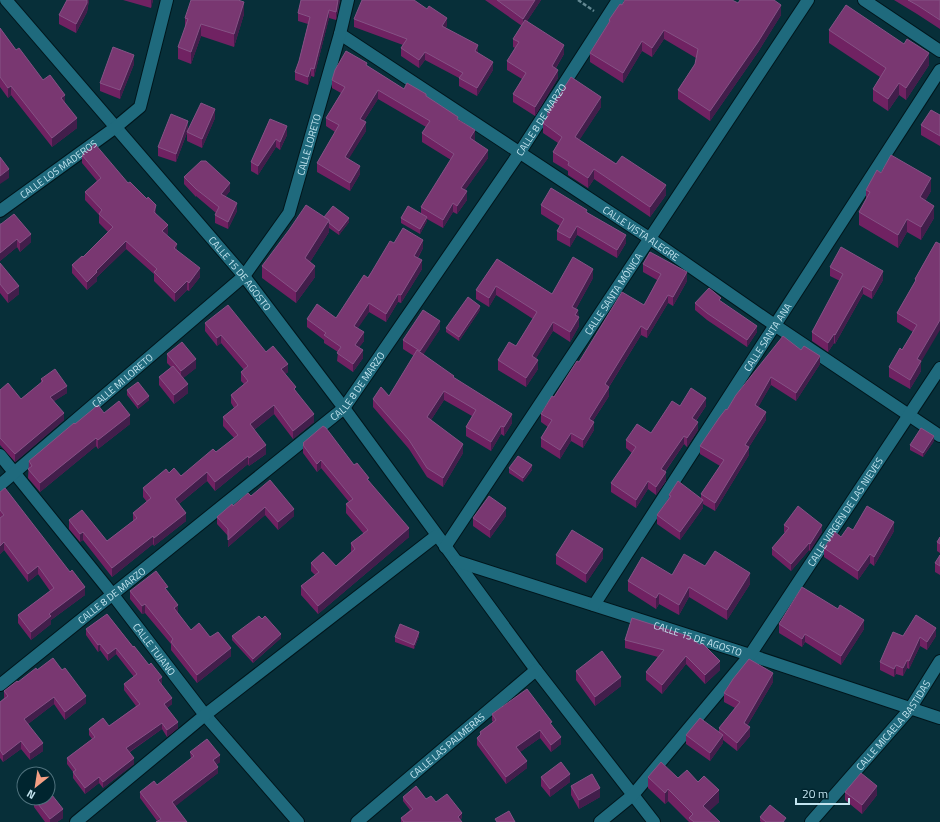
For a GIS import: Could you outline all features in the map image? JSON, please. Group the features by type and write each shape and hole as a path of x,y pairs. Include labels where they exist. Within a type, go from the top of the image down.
{"street":[{"name":"CALLE 15 DE AGOSTO","path":"6,0 18,6 116,127 244,276 344,408 436,536 536,670 654,822"},
{"name":"CALLE LOS MADEROS","path":"0,210 116,127 140,107 167,0"},
{"name":"CALLE LORETO","path":"244,276 289,213 340,34 348,0"},
{"name":"CALLE 8 DE MARZO","path":"0,685 344,408 520,152 618,0"},
{"name":"CALLE SANTA MÓNICA","path":"445,547 808,0"},
{"path":"864,0 940,51"},
{"name":"CALLE VISTA ALEGRE","path":"340,34 649,238 776,326 940,436"},
{"name":"CALLE SANTA ANA","path":"594,605 776,326 940,70"},
{"name":"CALLE MI LORETO","path":"0,485 244,276"},
{"name":"CALLE VIRGEN DE LAS NIEVES","path":"600,822 633,795 750,655 940,368"},
{"name":"CALLE TUJANO","path":"0,455 113,594 205,715 298,822"},
{"path":"76,822 205,715 436,536"},
{"name":"CALLE 15 DE AGOSTO","path":"456,561 750,655 940,718"},
{"name":"CALLE MICAELA BASTIDAS","path":"810,822 910,709 940,661"},
{"name":"CALLE LAS PALMERAS","path":"357,822 536,670"}],"path":[{"path":"578,0 606,18"}],"building":[{"path":"67,0 87,0 87,3 76,24 59,15"},
{"path":"191,0 238,0 244,2 234,34 201,24 191,52 178,47 188,19 185,18"},
{"path":"301,0 338,0 336,12 329,10 314,69 311,68 308,77 295,72 310,17 298,13"},
{"path":"362,0 414,0 427,9 429,6 447,18 442,26 478,45 475,51 493,62 477,88 459,78 463,73 425,52 419,60 401,48 407,39 354,19"},
{"path":"497,0 535,0 523,19"},
{"path":"625,0 732,0 738,3 740,0 774,0 781,5 758,42 710,111 678,90 695,64 698,49 664,30 652,48 642,41 623,73 590,53 610,21 609,20 620,4 622,5"},
{"path":"908,0 940,0 940,20 917,5"},
{"path":"846,5 904,44 907,39 929,53 906,88 899,83 888,99 873,89 886,68 829,30"},
{"path":"525,20 564,45 552,66 558,70 535,107 513,94 526,73 507,61 519,42 513,39"},
{"path":"0,28 16,50 19,48 43,80 50,75 65,95 61,98 77,118 52,138 11,86 8,88 0,77"},
{"path":"113,47 134,55 120,90 100,83"},
{"path":"346,51 367,63 366,65 404,89 407,83 426,94 426,96 458,117 457,119 475,130 470,138 488,150 461,188 467,191 457,206 453,203 443,220 421,207 454,154 422,133 430,121 378,90 360,119 366,122 345,157 360,166 350,183 317,163 339,125 326,118 345,87 332,80 335,70"},
{"path":"571,77 601,97 575,137 616,164 622,156 666,185 650,207 594,169 588,178 568,165 569,162 553,152 562,137 543,123 549,115 547,114"},
{"path":"201,103 215,109 202,139 187,132"},
{"path":"931,110 940,115 940,136 921,125"},
{"path":"171,114 188,121 176,154 158,147"},
{"path":"270,119 287,126 280,142 276,139 258,166 251,162"},
{"path":"95,144 128,183 130,182 147,199 148,197 156,205 154,212 168,225 162,231 177,244 174,248 200,268 189,283 187,281 175,293 154,272 157,269 126,241 87,282 72,265 82,256 83,257 113,227 99,214 102,210 85,192 101,178 82,155"},
{"path":"891,155 931,178 920,197 934,206 921,227 907,219 898,235 859,212 870,192 866,190 877,170 881,173"},
{"path":"0,157 9,169 0,176"},
{"path":"201,161 206,161 230,183 221,194 237,203 228,222 215,215 219,207 196,189 184,177"},
{"path":"551,188 587,210 586,212 626,235 617,250 577,226 570,238 557,231 564,219 541,205"},
{"path":"306,205 329,220 305,258 315,266 296,292 262,266"},
{"path":"333,206 349,218 339,231 329,223 329,220 324,217"},
{"path":"408,206 427,217 420,229 401,218"},
{"path":"14,214 31,234 20,243 17,239 0,253 0,224"},
{"path":"403,228 423,240 414,256 422,260 401,295 398,294 386,314 369,303 354,326 364,332 355,345 363,350 353,364 337,353 341,347 324,335 326,333 307,319 317,304 336,318 364,275 368,278 390,241 394,243"},
{"path":"936,242 940,244 940,320 917,359 921,361 910,380 889,367 900,348 902,350 917,325 897,313"},
{"path":"841,247 883,271 872,291 863,286 835,335 834,334 828,343 812,332 843,274 830,267"},
{"path":"650,252 687,272 673,297 668,295 647,330 641,326 605,384 609,387 589,419 594,422 583,440 571,433 560,450 541,438 552,420 541,414 552,396 554,397 577,361 579,362 622,292 644,305 661,274 643,264"},
{"path":"573,257 593,269 572,307 578,310 575,315 579,317 570,332 553,322 532,356 538,360 526,378 498,360 509,342 516,346 537,312 496,286 489,298 476,290 497,259 552,294"},
{"path":"0,263 19,286 8,294 0,284"},
{"path":"709,288 721,298 719,300 757,326 747,340 695,303"},
{"path":"468,297 480,306 459,337 446,328"},
{"path":"228,305 266,352 273,346 288,364 281,369 296,387 294,389 314,414 293,431 274,405 250,424 266,445 249,458 248,456 215,482 207,472 175,499 186,513 154,538 153,536 112,568 83,532 80,534 69,520 82,510 107,541 137,518 133,513 151,498 143,488 166,469 169,473 174,468 181,476 213,449 216,452 238,435 223,417 238,405 231,395 248,381 241,372 248,366 221,335 217,338 205,323"},
{"path":"423,310 440,321 420,351 403,340"},
{"path":"783,336 801,350 804,346 820,356 796,393 771,377 755,405 766,412 745,445 749,447 715,503 701,494 724,460 700,446 719,418 726,409 727,410 736,395"},
{"path":"182,342 196,359 181,371 167,354"},
{"path":"417,350 454,376 453,377 512,414 504,427 501,426 491,442 466,427 476,410 444,391 427,417 463,444 443,478 427,468 409,440 373,399 381,387 389,396"},
{"path":"173,366 188,384 174,395 159,377"},
{"path":"55,369 67,386 50,397 64,413 15,454 0,438 0,390 8,383 21,399 43,381 41,379"},
{"path":"138,382 149,396 138,405 127,390"},
{"path":"691,388 706,398 692,418 698,422 687,438 684,436 661,469 666,472 656,487 648,481 636,500 611,483 636,447 626,440 637,424 651,433 672,401 680,406"},
{"path":"119,401 130,415 98,440 96,438 40,483 28,469 32,466 29,461 98,405 104,413"},
{"path":"323,426 354,465 357,463 369,478 367,479 409,528 318,606 301,586 319,572 311,563 323,552 336,566 355,549 351,543 368,530 346,504 353,499 321,460 317,464 303,445 303,443"},
{"path":"921,428 934,436 923,453 910,445"},
{"path":"518,456 532,465 523,478 509,468"},
{"path":"270,480 294,509 278,522 265,507 228,540 228,529 217,517 248,493 251,496"},
{"path":"678,481 703,500 680,532 657,515 671,496 669,495"},
{"path":"5,488 70,572 72,570 85,587 49,614 51,616 31,632 18,615 54,588 38,566 28,574 4,542 0,546 0,518 4,515 0,510 0,492"},
{"path":"489,496 506,508 490,530 473,518"},
{"path":"798,506 822,525 810,544 809,543 791,564 772,548 789,528 784,525"},
{"path":"867,506 894,522 874,557 870,554 858,571 824,548 835,532 841,537 848,527 853,530"},
{"path":"572,530 603,549 586,574 556,555"},
{"path":"940,537 940,544 937,542"},
{"path":"715,551 750,573 727,610 689,587 679,605 659,593 656,598 628,581 642,557 672,575 684,554 705,566"},
{"path":"940,555 940,566 935,563"},
{"path":"156,571 168,587 165,588 178,605 174,608 191,630 199,623 210,637 218,632 231,648 197,675 171,642 173,639 145,604 142,606 130,591"},
{"path":"802,587 838,609 840,605 864,620 841,656 805,634 802,639 779,624"},
{"path":"107,614 133,647 134,646 149,665 151,663 162,677 158,680 172,698 164,704 178,722 167,730 162,723 126,748 134,758 103,782 99,777 85,788 73,772 76,770 67,758 95,737 89,729 103,718 109,726 140,704 124,684 137,674 116,648 108,654 100,644 98,645 86,629"},
{"path":"916,615 936,628 927,642 920,637 909,661 907,660 903,668 896,665 894,669 880,662 893,632 903,636"},
{"path":"259,616 262,619 265,616 281,634 253,659 232,636"},
{"path":"632,618 688,636 700,645 702,643 720,661 705,675 686,656 662,685 646,672 664,650 625,640"},
{"path":"400,624 419,632 414,645 395,637"},
{"path":"602,651 621,677 595,697 576,671"},
{"path":"53,658 62,670 65,668 86,696 65,712 54,697 24,719 43,743 30,753 21,741 3,755 0,750 0,702 8,696 4,691 36,668 37,670"},
{"path":"749,659 773,673 744,723 750,727 737,743 719,728 740,702 724,693"},
{"path":"527,689 552,722 550,723 561,737 551,745 540,730 516,747 527,761 506,777 477,738 481,734 480,732 496,720 492,714"},
{"path":"700,718 723,735 710,753 686,735"},
{"path":"207,739 220,755 213,760 218,767 172,802 187,822 156,822 161,819 140,792 154,781 157,785 194,756 190,752"},
{"path":"561,762 570,774 550,789 541,777"},
{"path":"661,762 678,778 687,770 698,782 704,776 719,790 703,806 720,822 694,822 689,818 693,814 668,789 665,793 648,777"},
{"path":"861,773 877,786 862,805 845,792"},
{"path":"592,774 600,788 579,800 571,786"},
{"path":"416,786 426,799 431,796 436,802 447,794 462,813 458,817 462,822 404,822 401,818 413,809 403,797"},
{"path":"56,800 63,809 50,819 40,806 56,806"},
{"path":"770,805 786,818 783,822 766,822 760,817"},
{"path":"509,811 515,822 497,822 495,819"}]}
